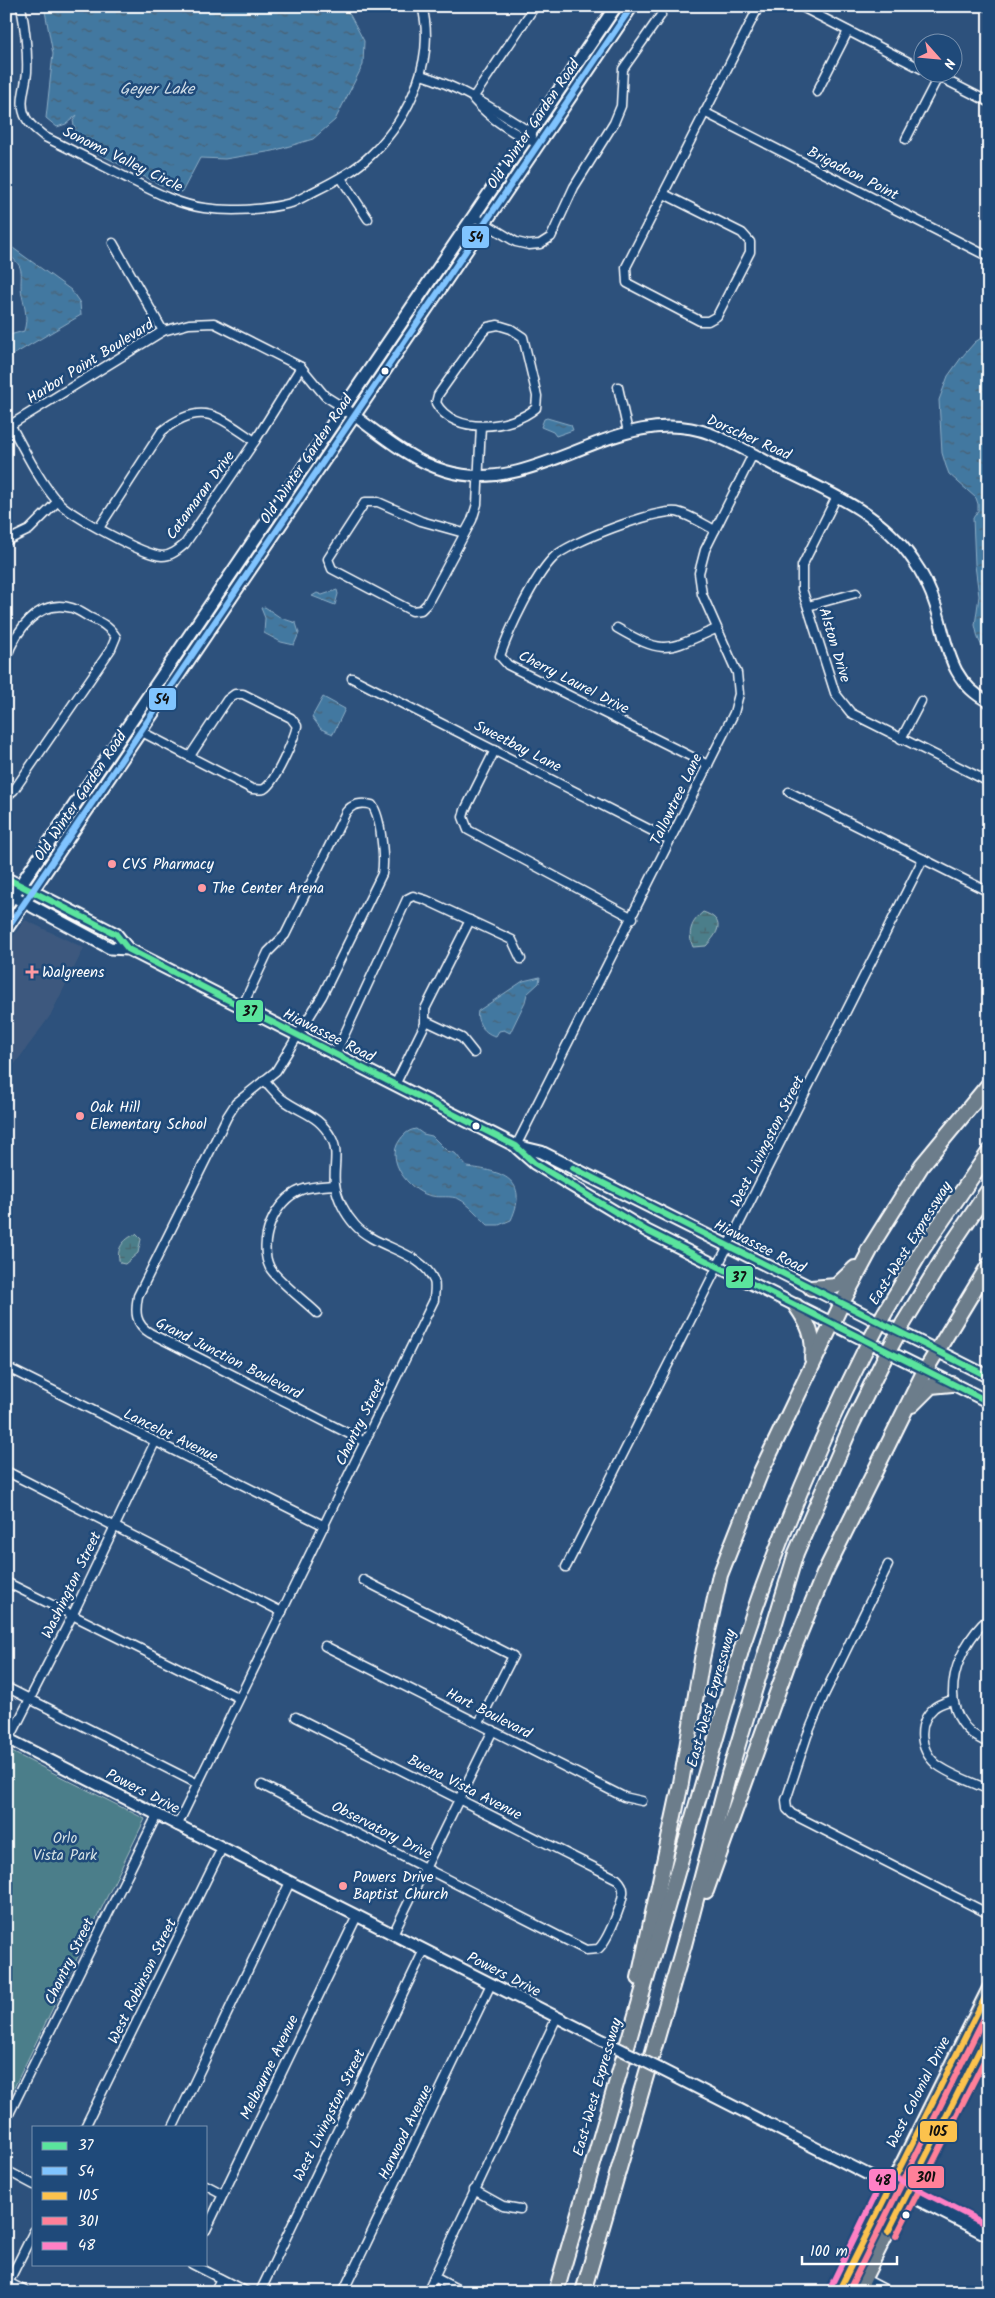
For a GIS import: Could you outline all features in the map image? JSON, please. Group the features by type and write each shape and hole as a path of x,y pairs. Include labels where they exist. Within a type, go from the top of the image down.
{"highway":[{"path":"638,2004 638,1981 681,1782 702,1659 720,1575 760,1474 811,1366 873,1245 922,1165 989,1084"},
{"name":"East-West Expressway","path":"556,2292 743,1644 772,1556 830,1419 884,1314 922,1250 989,1152"},
{"path":"583,2292 684,1945 729,1774 796,1554 852,1424 903,1324 948,1250 989,1189"},
{"path":"811,1288 836,1286 843,1281 873,1245"},
{"path":"684,1945 703,1900 790,1657 824,1574 925,1371 989,1265"},
{"path":"796,1306 811,1331 813,1340 811,1366"},
{"path":"903,1414 931,1386 952,1384"},
{"name":"West Colonial Drive","path":"838,2292 989,1988"},
{"path":"858,2292 989,2031"}],"main road":[{"name":"Old Winter Garden Road","path":"8,898 20,885 348,411 484,223 531,138 616,6"},
{"name":"Old Winter Garden Road","path":"6,930 142,732 473,216 632,6"},
{"name":"Hiawassee Road","path":"20,885 116,934 128,950"},
{"name":"Hiawassee Road","path":"8,898 25,904 110,948 128,950 516,1146 541,1152 989,1378"},
{"name":"Hiawassee Road","path":"516,1146 534,1163 647,1231 989,1402"}],"street":[{"name":"Sonoma Valley Circle","path":"21,6 26,31 27,73 22,102 25,117 32,126 45,137 169,199 203,208 258,208 292,202 341,178 372,154 407,106 421,75 427,43 426,19 422,6"},
{"path":"473,98 535,6"},
{"path":"664,194 742,233 750,242 750,252 717,316 708,321 700,321 627,283 626,267 759,6"},
{"path":"800,6 912,64"},
{"path":"985,6 989,8"},
{"path":"473,216 516,242 529,245 540,244 551,237 574,187 614,123 621,106 622,69 661,15"},
{"path":"817,92 848,31"},
{"path":"421,75 447,83 473,98 485,112 531,138"},
{"path":"906,139 935,82"},
{"path":"948,82 989,102"},
{"name":"Brigadoon Point","path":"704,112 989,257"},
{"path":"341,178 368,219"},
{"path":"113,243 163,331"},
{"name":"Harbor Point Boulevard","path":"9,426 163,331 189,324 214,323 301,367 325,396 348,411"},
{"path":"498,325 511,329 523,337 537,396 536,408 529,414 510,421 481,426 451,419 442,414 436,403 438,395 482,333 488,327 498,325"},
{"name":"Catamaran Drive","path":"9,426 35,469 58,501 69,511 146,552 164,556 176,552 185,544 255,442 301,367"},
{"path":"618,387 628,432"},
{"name":"Dorscher Road","path":"348,411 424,462 447,472 478,477 517,472 628,432 655,426 686,428 712,434 837,496 874,518 906,550 931,594 952,667 968,688 989,702"},
{"path":"99,528 162,430 174,421 187,415 205,412 223,420 255,442"},
{"path":"464,533 420,521 378,502 365,502 328,560 332,569 412,611 421,610 427,604 472,520 476,504 481,426"},
{"name":"Tallowtree Lane","path":"516,1146 633,918 734,713 739,694 737,673 702,594 699,573 705,550 753,454"},
{"name":"Alston Drive","path":"837,496 802,566 802,588 835,693 851,713 989,782"},
{"path":"6,541 29,530 58,501"},
{"name":"Cherry Laurel Drive","path":"708,764 508,665 500,656 541,572 554,556 577,543 659,512 677,512 715,530"},
{"path":"808,606 856,593"},
{"path":"6,658 8,645 32,614 54,606 72,608 110,627 116,637 111,649 14,790 6,796"},
{"path":"617,628 646,645 663,648 676,647 716,629"},
{"name":"Sweetbay Lane","path":"352,678 670,840"},
{"path":"129,725 252,789 263,789 271,783 295,736 297,726 291,718 243,694 235,694 227,700 190,756"},
{"path":"901,739 921,701"},
{"path":"495,750 465,810 463,817 468,830 633,918"},
{"path":"789,792 989,892"},
{"name":"Grand Junction Boulevard","path":"242,1007 268,952 285,935 346,812 350,807 360,804 372,805 377,815 384,864 382,874 322,996 276,1072 236,1103 227,1117 138,1296 136,1311 137,1320 143,1329 365,1442"},
{"name":"West Livingston Street","path":"566,1568 923,859"},
{"path":"6,878 20,885"},
{"path":"335,1054 407,899 414,896 426,900 512,940 521,959"},
{"path":"395,1085 426,1020 425,1009 470,920"},
{"path":"426,1020 462,1038 474,1054"},
{"name":"Chantry Street","path":"177,1826 434,1300 434,1282 421,1264 367,1236 355,1226 344,1210 335,1184 335,1150 333,1140 321,1123 313,1115 282,1099 264,1080"},
{"path":"318,1313 271,1270 265,1251 265,1239 280,1207 290,1196 302,1190 335,1184"},
{"name":"Lancelot Avenue","path":"6,1367 325,1526"},
{"name":"Washington Street","path":"8,1739 72,1616 155,1442"},
{"path":"6,1471 282,1612"},
{"path":"888,1565 824,1695 807,1736 786,1800 787,1809 799,1818 989,1914"},
{"path":"363,1580 513,1656 479,1723"},
{"path":"6,1582 239,1698"},
{"path":"989,1618 976,1629 963,1649 955,1672 952,1700 960,1718 971,1733 989,1743"},
{"name":"Hart Boulevard","path":"325,1646 624,1797 642,1801"},
{"path":"6,1687 198,1784"},
{"path":"952,1700 935,1707 928,1715 922,1728 922,1741 928,1755 937,1765 989,1790"},
{"name":"Buena Vista Avenue","path":"296,1717 459,1798 621,1883 622,1897 606,1941 598,1949"},
{"path":"393,1934 493,1730"},
{"name":"Powers Drive","path":"8,1739 989,2236"},
{"name":"Observatory Drive","path":"262,1785 586,1950 598,1949"},
{"name":"Chantry Street","path":"6,2120 156,1815"},
{"name":"West Robinson Street","path":"87,2126 222,1848"},
{"path":"173,2126 290,1882"},
{"name":"Melbourne Avenue","path":"208,2226 357,1916"},
{"name":"West Livingston Street","path":"260,2292 424,1950"},
{"name":"Harwood Avenue","path":"343,2292 491,1984"},
{"path":"427,2292 557,2017"},
{"path":"6,2170 32,2184"},
{"path":"208,2186 223,2194"},
{"path":"474,2190 503,2206 520,2209"},
{"path":"27,2292 7,2283 32,2236"},
{"path":"196,2266 248,2292"},
{"path":"434,2277 463,2292"},
{"path":"214,2292 221,2279"},
{"path":"865,2279 890,2292"}],"shaded area":[{"path":"25,920 84,948 50,1016 6,1076 6,946"}],"green space":[{"path":"703,912 715,919 718,927 717,931 706,946 693,947 690,937 691,928"},
{"path":"136,1234 141,1239 138,1253 125,1264 120,1263 119,1249 127,1239"},
{"name":"Orlo Vista Park","path":"6,1749 145,1819 6,2104"}],"water":[{"name":"Geyer Lake","path":"44,6 342,6 350,15 364,41 363,65 335,120 313,139 273,151 225,159 200,158 182,192 169,189 79,144 73,121 77,115 66,124 57,127 46,118 53,54"},
{"path":"6,243 71,290 80,303 81,315 6,359 6,336 24,331 26,317 20,268 18,263 6,253"},
{"path":"989,333 989,654 984,651 975,625 979,596 975,565 973,518 978,511 978,504 976,498 949,474 946,466 942,453 939,400 948,376 961,358 975,342"},
{"path":"547,418 571,425 573,430 556,436 553,432 541,427 544,419"},
{"path":"337,590 338,594 335,605 312,596 317,593 322,595"},
{"path":"265,607 281,618 296,623 299,633 294,645 281,642 264,633 265,618 261,608"},
{"path":"323,697 345,709 333,734 321,729 312,717"},
{"path":"540,977 539,983 527,994 510,1033 504,1030 499,1031 496,1036 485,1031 478,1019 478,1011 523,981"},
{"path":"416,1129 423,1134 432,1136 447,1151 455,1153 467,1167 491,1171 509,1180 515,1186 517,1195 516,1206 511,1220 499,1225 488,1225 463,1201 452,1197 435,1197 424,1194 410,1184 399,1169 395,1153 402,1137 407,1132"}],"transit line":[{"name":"54","path":"6,930 632,6"},
{"name":"37","path":"6,878 116,934 128,949 516,1146 534,1163 647,1231 989,1402"},
{"name":"37","path":"573,1168 989,1377"},
{"name":"105","path":"838,2292 989,1989"},
{"name":"301","path":"848,2292 989,2008"},
{"name":"105","path":"888,2232 989,2031"},
{"name":"301","path":"896,2236 989,2051"},
{"name":"48","path":"830,2288 882,2181 886,2177 894,2177 989,2226"}],"place":[{"name":"CVS Pharmacy","path":"112,864"},
{"name":"The Center Arena","path":"202,888"},
{"name":"Walgreens","path":"32,972"},
{"name":"Oak Hill Elementary School","path":"80,1116"},
{"name":"Powers Drive Baptist Church","path":"343,1886"}]}
